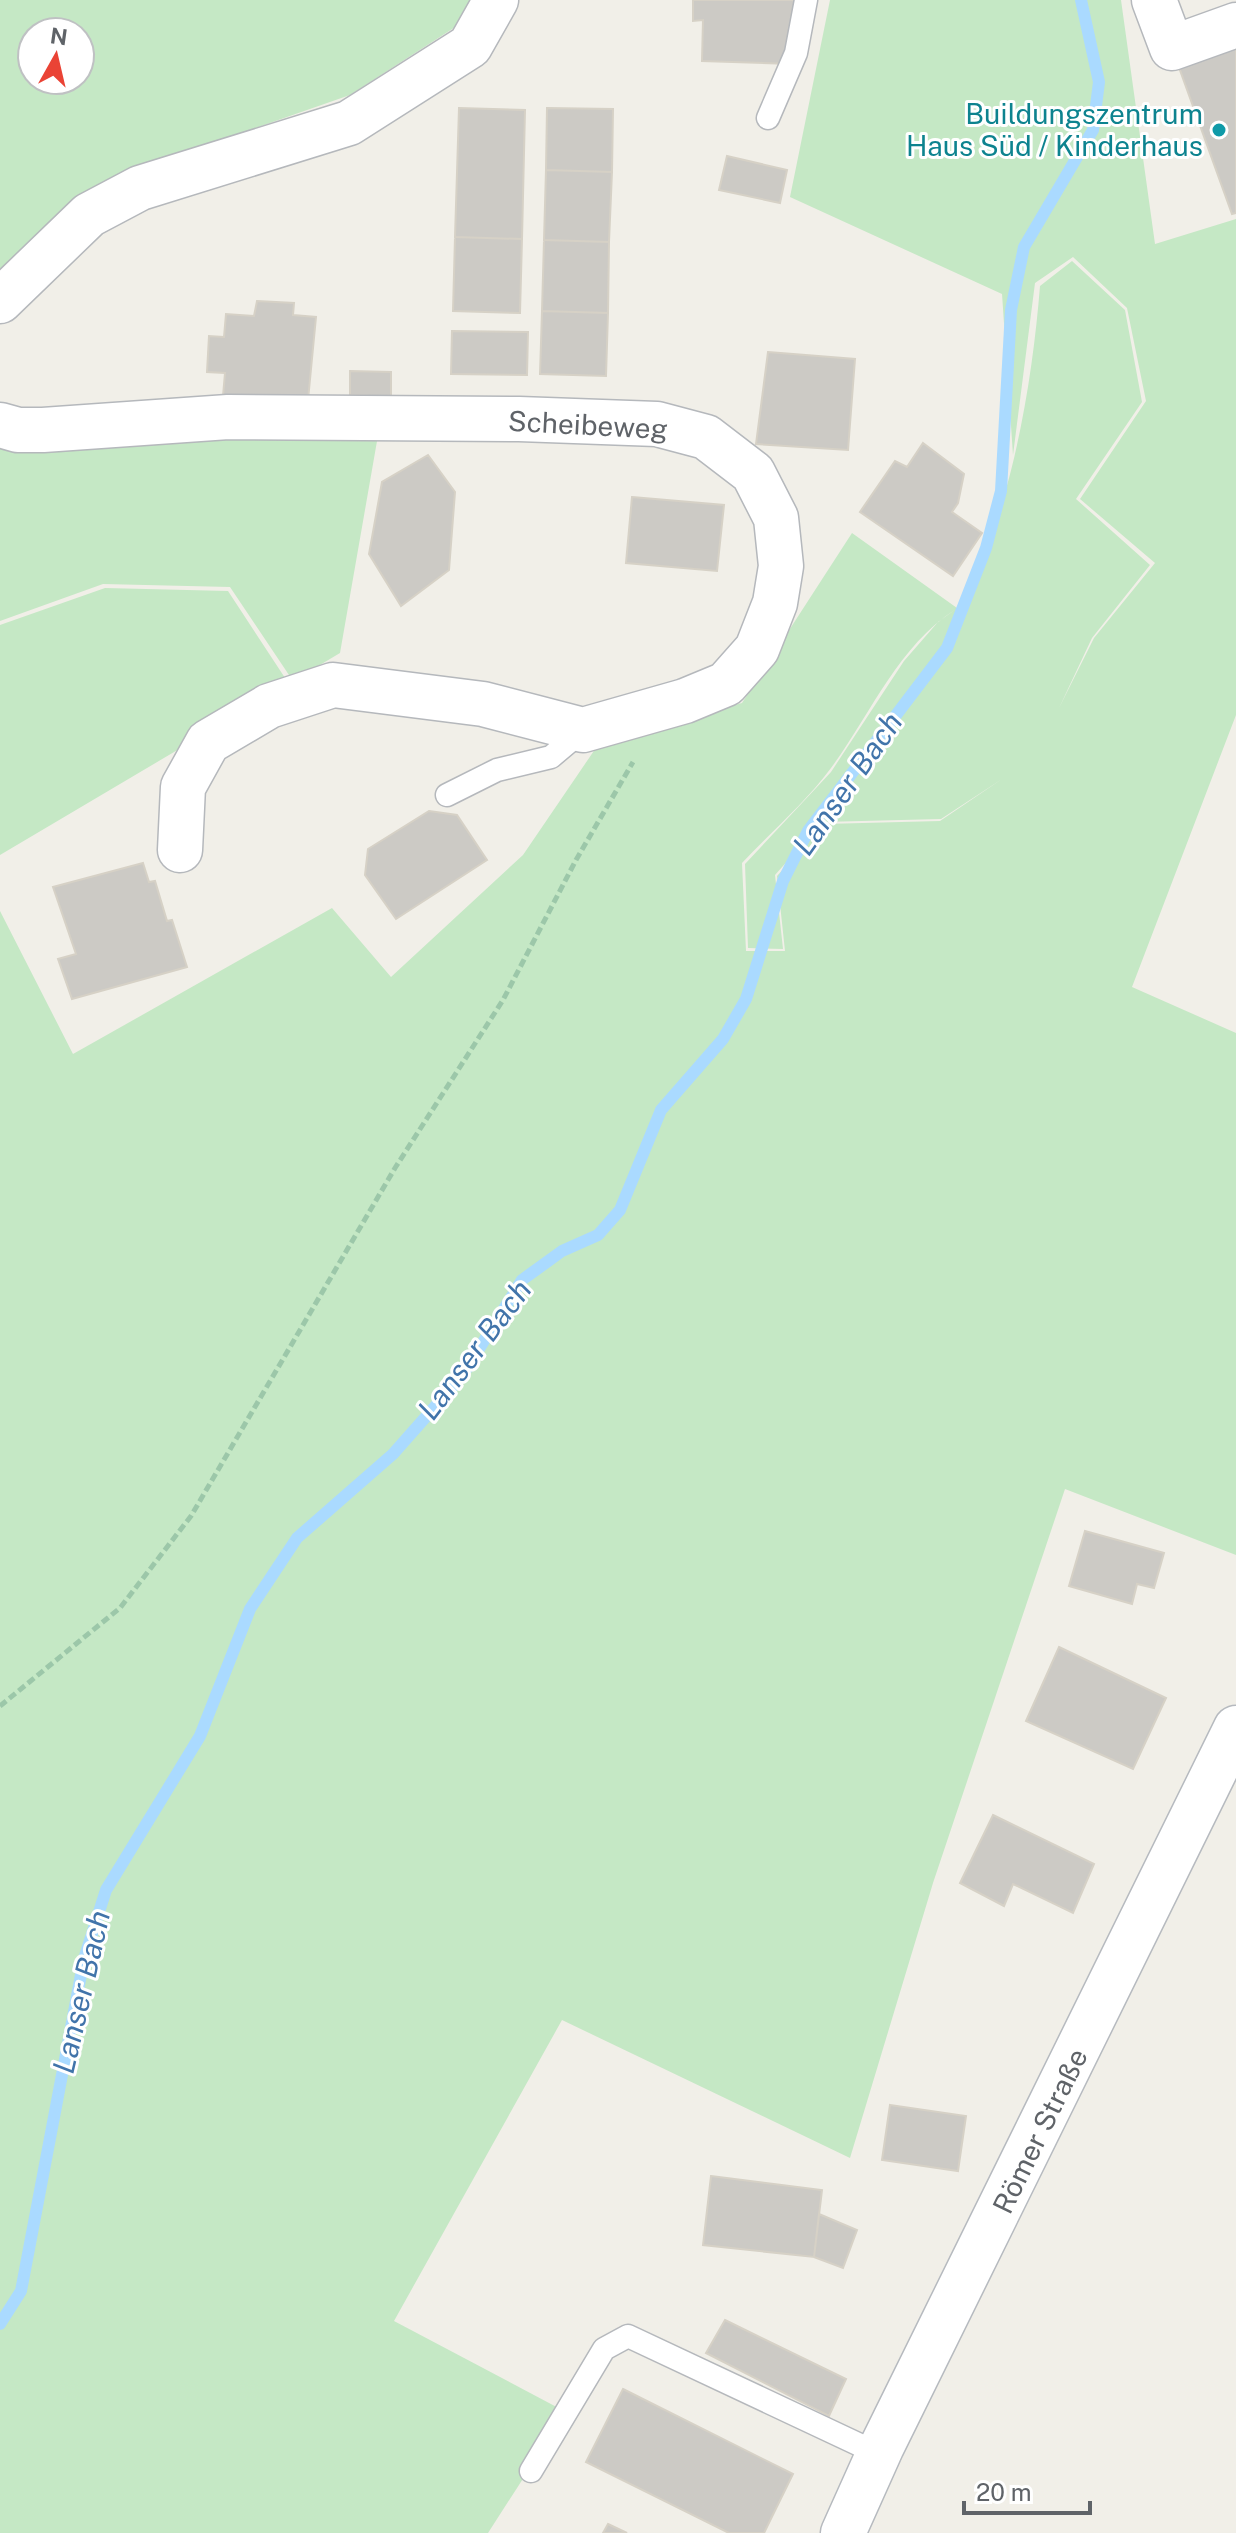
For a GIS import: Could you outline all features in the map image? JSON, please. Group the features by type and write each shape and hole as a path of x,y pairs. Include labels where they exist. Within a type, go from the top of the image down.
{"street":[{"path":"0,301 89,215 140,188 349,123 470,46 496,0"},
{"path":"1151,7 1172,48 1236,25"},
{"name":"Scheibeweg","path":"0,425 18,430 43,430 228,417 519,419 657,424 706,437 753,473 776,518 781,566 775,603 757,649 726,684 583,730"},
{"path":"180,850 183,787 208,742 269,706 333,685 483,704 583,730"},
{"name":"Römer Straße","path":"843,2533 1236,1728"}],"lane":[{"path":"768,118 796,53 806,0"},
{"path":"447,795 497,770 551,757 583,730"},
{"path":"531,2471 604,2349 628,2336 879,2454"}],"path":[{"path":"0,1706 120,1608 191,1516 395,1168 503,1000 576,860 665,706"}],"green space":[{"path":"0,0 474,0 463,22 350,95 124,174 0,286"},
{"path":"830,0 1121,0 1155,244 1236,219 1236,715 1132,987 1236,1033 1236,1555 1065,1489 933,1883 850,2158 562,2020 394,2321 566,2412 488,2533 0,2533 0,911 73,1054 332,908 391,977 523,855 602,739 742,703 852,533 957,608 975,574 1004,495 1024,409 1040,286 1072,261 1125,310 1142,402 1076,499 1150,565 1092,638 1059,708 1094,638 1155,563 1080,499 1146,401 1127,308 1073,257 1035,283 1013,455 1002,294 790,197","holes":["937,624 904,661 831,772 745,864 748,948 783,949 775,875 822,822 941,819 1002,779 940,821 824,824 777,876 785,951 746,951 742,863 821,781 886,682 917,642"]},
{"path":"380,424 340,653 293,681 230,587 103,584 0,621 0,434"},
{"path":"105,588 228,591 289,684 0,855 0,625"}],"building":[{"path":"693,0 798,0 791,64 702,61 703,20 693,21"},
{"name":"Buildungszentrum Haus Süd / Kinderhaus","path":"1236,25 1236,213 1232,214 1172,48"},
{"path":"459,108 525,110 522,239 455,237"},
{"path":"547,108 613,109 612,172 546,170"},
{"path":"727,156 787,170 780,203 719,190"},
{"path":"546,170 612,172 609,242 544,240"},
{"path":"455,237 522,239 520,313 453,311"},
{"path":"544,240 609,242 608,313 542,311"},
{"path":"257,301 294,303 293,315 316,317 308,400 223,396 225,373 207,372 209,336 224,337 226,314 254,316"},
{"path":"542,311 608,313 606,376 540,374"},
{"path":"452,331 528,332 527,375 451,374"},
{"path":"768,352 855,359 848,450 756,444"},
{"path":"350,371 391,372 391,397 350,395"},
{"path":"923,443 964,474 958,503 952,512 982,533 953,576 860,512 895,461 907,467"},
{"path":"428,455 455,492 449,570 401,606 369,554 382,482"},
{"path":"632,497 724,505 717,571 626,563"},
{"path":"429,811 457,815 487,860 396,919 365,875 368,849"},
{"path":"143,863 149,882 155,881 167,921 172,920 187,967 72,999 58,959 76,954 53,887"},
{"path":"1085,1531 1164,1553 1154,1588 1137,1584 1132,1604 1069,1586"},
{"path":"1059,1647 1166,1698 1133,1769 1026,1721"},
{"path":"993,1815 1094,1864 1073,1913 1013,1884 1004,1906 960,1883"},
{"path":"890,2105 966,2116 958,2171 882,2160"},
{"path":"711,2176 822,2190 814,2257 703,2245"},
{"path":"819,2214 857,2230 843,2268 814,2257"},
{"path":"725,2320 846,2379 829,2416 706,2353"},
{"path":"623,2389 793,2474 764,2533 729,2533 586,2462"},
{"path":"608,2524 627,2533 603,2533"}],"waterway":[{"name":"Lanser Bach","path":"0,2324 21,2291 84,1959 106,1890 200,1736 250,1609 297,1538 393,1454 462,1376 522,1280 562,1251 598,1235 620,1210 661,1110 723,1039 746,999 783,881 808,831 947,648 986,548 1001,491 1011,310 1024,247 1093,130 1099,82 1081,0"}],"place":[{"name":"Buildungszentrum Haus Süd / Kinderhaus","path":"1219,130"}]}
